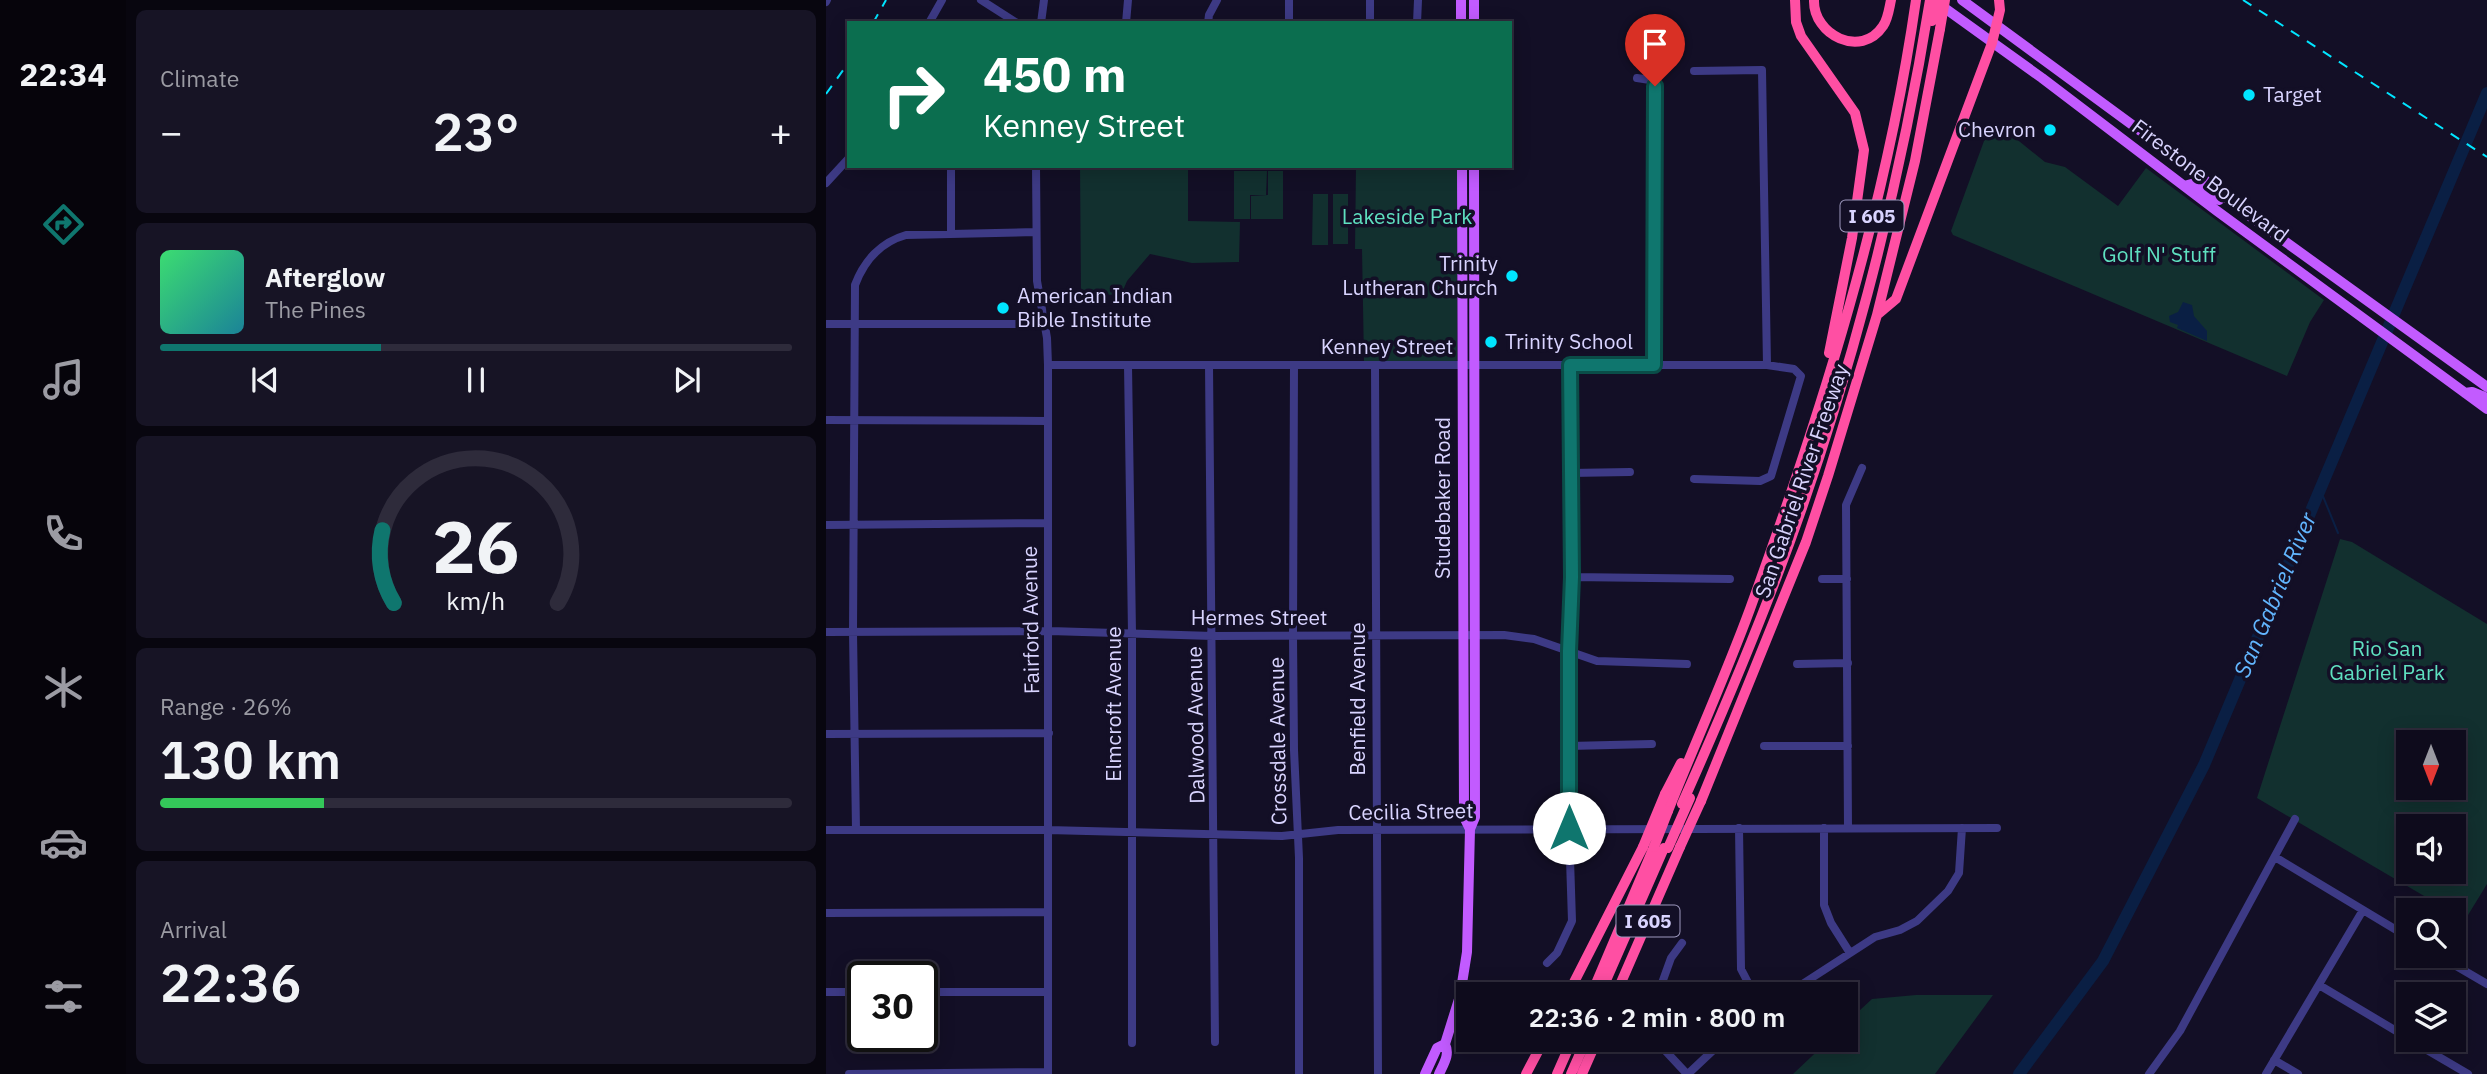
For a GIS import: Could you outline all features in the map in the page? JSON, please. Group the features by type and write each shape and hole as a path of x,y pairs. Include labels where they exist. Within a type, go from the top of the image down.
{"highway":[{"path":"1795,0 1796,22 1801,36 1854,113 1864,150 1852,238 1815,421"},
{"path":"1814,0 1816,17 1823,29 1830,35 1849,41 1868,40 1876,34 1888,16 1891,1"},
{"path":"1575,982 1657,847 1695,800 1775,594 1838,412 1889,225 1933,23 1933,0"},
{"name":"San Gabriel River Freeway","path":"1621,982 1680,847 1695,800 1806,542 1877,315 1916,161 1933,23 1945,0"},
{"path":"1877,315 1896,299 1924,219 1993,43 2000,10 1999,0"},
{"name":"San Gabriel River Freeway","path":"1598,982 1674,811 1712,701 1749,611 1815,421 1889,151 1916,4"},
{"path":"1674,811 1776,578 1839,390 1886,216 1933,23"},
{"path":"1610,982 1657,847 1665,794 1712,701"},
{"path":"1526,1074 1538,1052"},
{"path":"1557,1074 1567,1052"},
{"path":"1571,1074 1581,1052"},
{"path":"1582,1074 1592,1052"}],"main road":[{"path":"1461,0 1461,21"},
{"path":"1474,0 1474,21"},
{"name":"Firestone Boulevard","path":"1933,0 2487,409"},
{"name":"Firestone Boulevard","path":"1962,0 2176,157 2244,212 2487,387"},
{"name":"Studebaker Road","path":"1462,168 1464,817 1470,829"},
{"name":"Studebaker Road","path":"1439,1074 1448,1052 1445,1044 1460,996 1467,952 1470,829 1475,817 1474,168"},
{"path":"2184,186 2195,183 2231,209 2244,212"},
{"name":"Firestone Boulevard","path":"2465,393 2472,392 2487,398"},
{"name":"Studebaker Road","path":"1424,1074 1437,1048 1445,1044"}],"street":[{"path":"930,21 942,0"},
{"path":"981,0 1014,21"},
{"path":"1041,21 1044,0"},
{"path":"1126,21 1128,0"},
{"path":"1208,21 1217,0"},
{"path":"1289,0 1289,21"},
{"path":"1370,0 1370,21"},
{"path":"1418,0 1418,21"},
{"path":"1694,71 1762,70 1767,365"},
{"path":"1637,78 1653,83 1655,100 1654,365"},
{"path":"826,183 847,160"},
{"path":"951,168 951,233"},
{"name":"Fairford Avenue","path":"1036,168 1037,281 1047,338 1048,365 1048,1073"},
{"path":"856,830 853,632 855,285 864,266 887,242 906,235 1036,232"},
{"path":"826,324 1043,324"},
{"name":"Kenney Street","path":"1048,365 1767,365 1794,369 1801,376 1771,476 1760,481 1695,479"},
{"name":"Elmcroft Avenue","path":"1128,365 1132,632 1132,1043"},
{"name":"Dalwood Avenue","path":"1209,365 1215,1042"},
{"name":"Crossdale Avenue","path":"1294,365 1293,636 1299,1074"},
{"name":"Benfield Avenue","path":"1376,365 1378,1074"},
{"path":"1547,963 1557,953 1572,921 1569,828 1569,651 1572,577 1570,365"},
{"path":"826,420 1047,421"},
{"path":"1848,828 1846,506 1862,468"},
{"path":"1570,473 1630,472"},
{"path":"826,525 1047,523"},
{"path":"1572,577 1730,579"},
{"path":"1822,579 1847,579"},
{"name":"Hermes Street","path":"826,632 1050,631 1213,636 1504,635 1534,639 1597,661 1688,664"},
{"path":"1797,664 1848,663"},
{"path":"826,734 1049,733"},
{"path":"1569,746 1652,744"},
{"path":"1764,746 1848,746"},
{"path":"2149,1074 2180,1031 2295,819"},
{"path":"1739,828 1741,969 1748,982"},
{"path":"1824,828 1824,905 1831,923 1850,953"},
{"path":"1805,982 1875,937 1900,930 1917,921 1948,891 1959,873 1962,828"},
{"name":"Cecilia Street","path":"826,830 1048,830 1215,836 1297,835 1338,830 1997,828"},
{"path":"2275,858 2396,930"},
{"path":"2266,1074 2363,910"},
{"path":"826,913 1048,912"},
{"path":"1662,982 1671,958 1682,943"},
{"path":"2460,968 2487,984"},
{"path":"2319,985 2396,1031"},
{"path":"826,992 847,992"},
{"path":"938,992 1048,992"},
{"path":"1667,1052 1688,1074 1711,1052"},
{"path":"2431,1052 2468,1074"},
{"path":"2274,1060 2298,1074"},
{"path":"849,1074 1048,1073"}],"green space":[{"name":"Golf N' Stuff","path":"2003,131 2045,162 2065,167 2118,206 2146,168 2324,300 2310,322 2287,376 1953,235 1951,231 1984,141"},
{"path":"1080,168 1188,168 1188,221 1240,222 1239,262 1192,263 1150,254 1127,281 1121,295 1081,294"},
{"name":"Lakeside Park","path":"1356,168 1457,168 1457,361 1364,362 1362,249 1355,249"},
{"path":"1234,171 1267,171 1266,195 1250,195 1250,219 1234,219"},
{"path":"1268,171 1283,171 1283,219 1251,219 1251,196 1268,195"},
{"path":"1313,194 1328,194 1328,245 1312,245"},
{"path":"1333,194 1348,194 1348,244 1333,244"},
{"name":"Rio San Gabriel Park","path":"2340,539 2352,542 2487,624 2487,884 2466,918 2466,898 2428,898 2404,884 2466,884 2466,814 2396,814 2396,880 2257,798"},
{"path":"1916,995 1993,995 1935,1074 1793,1074 1816,1052 1858,1052 1858,1012 1872,999"}],"water":[{"path":"2183,302 2192,305 2194,316 2207,331 2207,341 2177,328 2178,325 2170,322 2169,316 2178,312"}],"waterway":[{"name":"San Gabriel River","path":"2019,1074 2103,961 2204,765 2487,93"},
{"path":"2320,489 2338,533"}],"railway":[{"path":"874,21 886,0"},
{"path":"2243,0 2487,157"},
{"path":"826,94 847,65"}],"place":[{"name":"Target","path":"2249,95"},
{"name":"Chevron","path":"2050,130"},
{"name":"Trinity Lutheran Church","path":"1512,276"},
{"name":"American Indian Bible Institute","path":"1003,308"},
{"name":"Trinity School","path":"1491,342"}],"route":[{"path":"1569,828 1569,651 1572,577 1570,365 1654,365 1655,86"}]}
